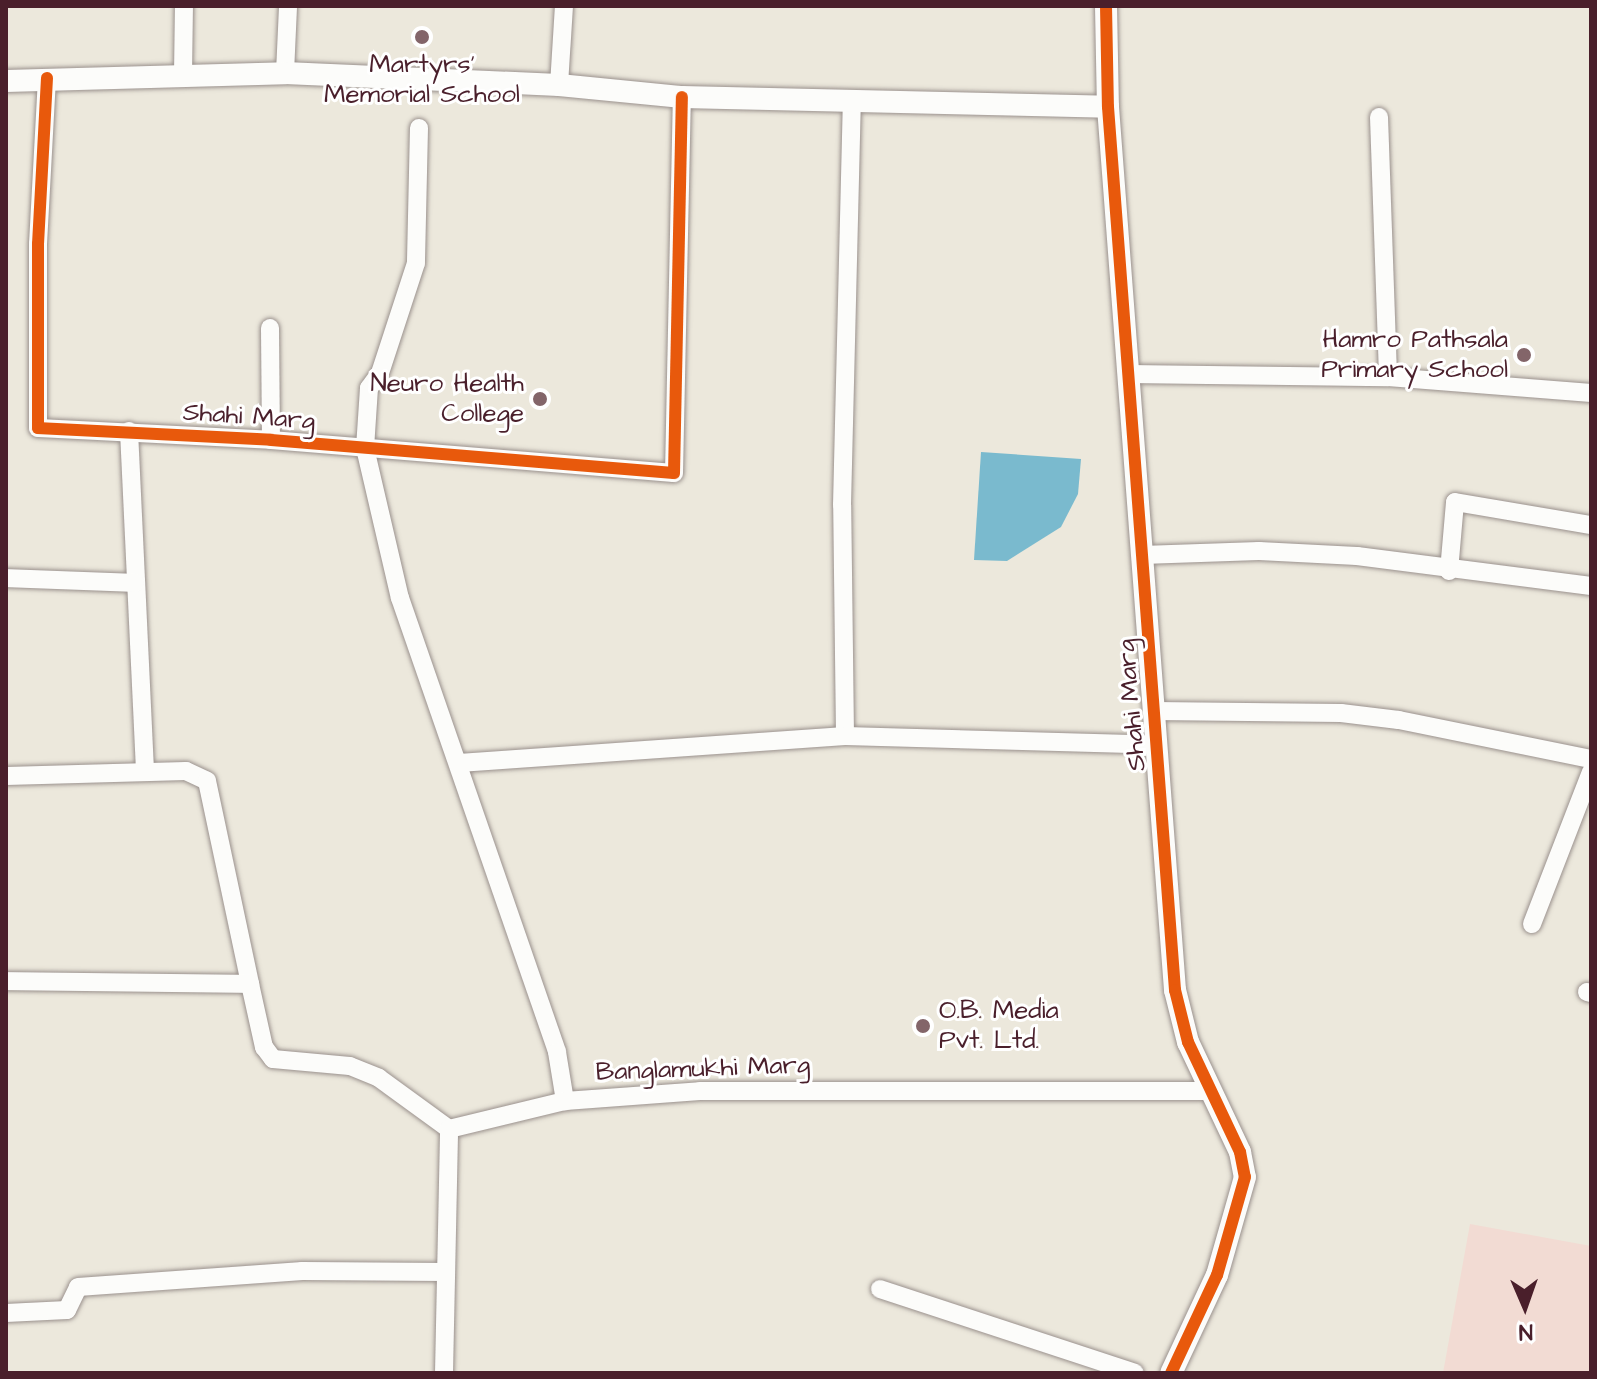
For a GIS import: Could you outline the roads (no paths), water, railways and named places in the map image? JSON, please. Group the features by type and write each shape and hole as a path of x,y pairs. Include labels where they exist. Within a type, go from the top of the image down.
{"street":[{"path":"183,75 184,6"},
{"path":"285,73 288,6"},
{"path":"559,85 564,6"},
{"name":"Shahi Marg","path":"1106,6 1108,107 1175,990 1207,1091 1240,1152 1245,1177 1217,1275 1171,1373"},
{"path":"6,81 285,73 559,85 682,97 1108,107"},
{"name":"Shahi Marg","path":"47,78 38,244 38,428 271,440 674,473 682,97"},
{"path":"845,736 842,505 852,99"},
{"path":"1379,117 1388,377"},
{"path":"419,128 416,263 380,373 369,388 365,448 400,598 557,1052 565,1101"},
{"path":"270,328 271,440"},
{"path":"1128,374 1388,377 1591,393"},
{"path":"129,431 145,772"},
{"path":"1449,571 1455,502 1591,525"},
{"path":"1142,555 1274,551 1357,556 1449,571 1591,586"},
{"path":"6,578 135,583"},
{"path":"1154,711 1341,713 1591,759"},
{"name":"Shahi Marg","path":"459,763 845,736 1158,745"},
{"path":"1532,924 1591,772"},
{"path":"6,776 196,773 214,794 264,1047 273,1059 350,1066 379,1078 449,1129 444,1373"},
{"path":"6,981 250,984"},
{"name":"Banglamukhi Marg","path":"449,1129 565,1101 700,1091 1207,1091"},
{"path":"6,1313 67,1310 78,1287 302,1271 446,1272"},
{"path":"880,1289 1135,1373"}],"water":[{"path":"981,452 1081,459 1078,494 1061,527 1007,561 974,560"}],"place":[{"name":"Martyrs' Memorial School","path":"422,37"},
{"name":"Hamro Pathsala Primary School","path":"1524,355"},
{"name":"Neuro Health College","path":"540,399"},
{"name":"O.B. Media Pvt. Ltd.","path":"923,1026"}]}
